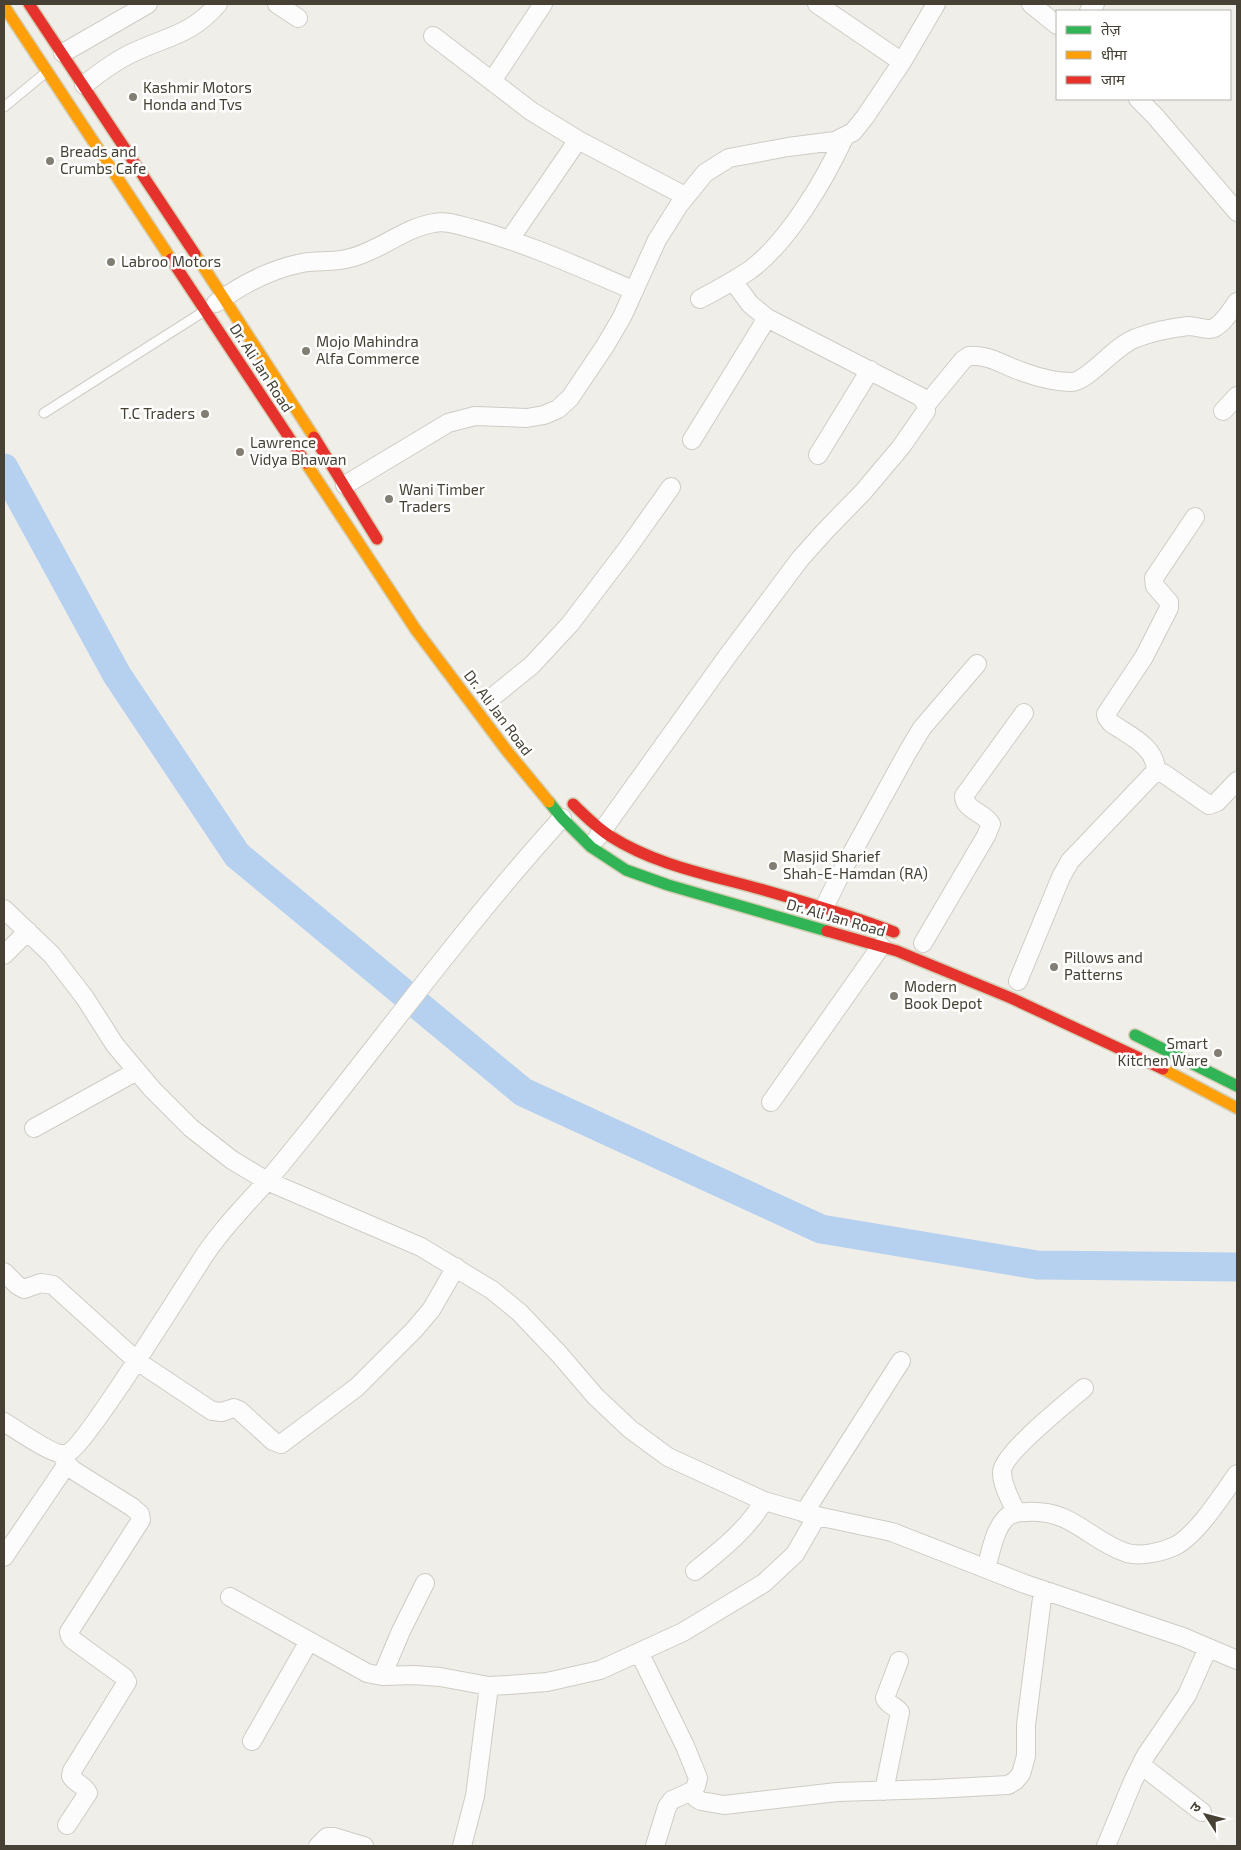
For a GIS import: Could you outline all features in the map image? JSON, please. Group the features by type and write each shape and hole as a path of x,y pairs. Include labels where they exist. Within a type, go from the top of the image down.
{"main road":[{"name":"Dr. Ali Jan Road","path":"28,4 63,53 345,485 382,548"},
{"name":"Dr. Ali Jan Road","path":"4,6 416,630 507,751 562,818 591,847 626,870 651,879 896,951 1011,998 1135,1056 1237,1108"},
{"name":"Dr. Ali Jan Road","path":"564,794 589,821 625,847 644,856 824,908 877,925 918,941"},
{"path":"1125,1030 1237,1086"}],"street":[{"path":"63,53 148,4"},
{"path":"84,85 106,68 131,53 195,26 218,4"},
{"path":"278,4 298,18"},
{"path":"492,81 543,4"},
{"path":"818,4 902,62"},
{"path":"345,485 448,423 461,418 475,416 527,418 544,415 558,409 570,398 605,346 622,317 657,240 686,196 705,173 729,158 788,147 835,141 853,132 902,62 936,4"},
{"path":"1031,4 1056,24"},
{"path":"433,36 532,111 578,140 686,196"},
{"path":"1139,100 1155,116 1237,212"},
{"path":"700,299 751,269 776,246 795,222 834,159 844,138"},
{"path":"510,239 578,140"},
{"path":"206,310 223,298 284,267 352,258 403,233 436,222 450,223 510,239 633,290"},
{"path":"591,847 726,658 800,559 863,492 901,447 923,418 926,411 926,405 921,397 767,318 750,304 733,281"},
{"path":"926,405 963,360 969,356 988,358 1024,373 1064,382 1079,381 1125,343 1136,338 1182,327 1191,326 1212,329 1219,325 1237,302"},
{"path":"692,440 767,318"},
{"path":"818,455 870,370"},
{"path":"1223,411 1237,396"},
{"path":"489,699 532,665 570,624 671,487"},
{"path":"1156,773 1153,755 1111,723 1106,714 1144,657 1169,608 1169,602 1155,586 1154,578 1195,517"},
{"path":"824,908 845,864 922,728 978,664"},
{"path":"918,941 986,836 991,824 989,820 967,805 964,801 964,796 1024,713"},
{"path":"1018,981 1070,861 1144,783 1156,773 1163,773 1209,805 1217,802 1237,781"},
{"path":"4,1557 65,1459 80,1442 136,1361 221,1232 267,1181 434,972 535,848 562,818"},
{"path":"4,909 52,955 85,998 115,1045 152,1089 191,1128 232,1160 267,1181 420,1247 492,1290 519,1312 560,1355 595,1396 630,1429 668,1457 764,1501 810,1515 892,1532 1043,1590 1183,1637 1236,1658"},
{"path":"4,955 28,931"},
{"path":"772,1102 881,946"},
{"path":"34,1128 137,1071"},
{"path":"4,1272 24,1289 47,1282 53,1285 136,1361 212,1410 222,1412 234,1408 239,1410 273,1441 281,1444 357,1387 414,1330 431,1310 456,1267"},
{"path":"230,1597 354,1667 367,1673 382,1676 414,1675 440,1677 489,1686 547,1682 600,1670 683,1632 764,1583 795,1554 810,1515 901,1360"},
{"path":"1016,1512 1003,1480 1002,1471 1004,1465 1008,1458 1025,1441 1084,1388"},
{"path":"4,1422 65,1459 89,1481 132,1507 140,1514 141,1520 69,1632 73,1640 124,1677 127,1682 72,1771 71,1776 73,1779 86,1789 88,1793 67,1825"},
{"path":"986,1568 999,1528 1006,1517 1016,1512 1036,1511 1061,1516 1091,1532 1112,1547 1129,1554 1142,1554 1176,1546 1205,1517 1237,1474"},
{"path":"695,1572 736,1536 764,1501"},
{"path":"382,1676 404,1623 425,1584"},
{"path":"692,1791 696,1798 701,1801 724,1805 837,1792 1008,1785 1015,1781 1021,1774 1026,1756 1026,1725 1043,1590"},
{"path":"252,1741 309,1641"},
{"path":"1106,1846 1141,1765 1187,1695 1208,1648"},
{"path":"639,1652 685,1746 698,1778 696,1786 692,1791 672,1800 667,1807 655,1846"},
{"path":"884,1791 900,1712 897,1707 886,1701 885,1698 899,1661"},
{"path":"462,1846 475,1796 489,1686"},
{"path":"1141,1765 1202,1812"},
{"path":"318,1846 327,1837 334,1837 364,1846"}],"lane":[{"path":"4,107 48,71"},
{"path":"44,413 206,310"}],"waterway":[{"path":"4,468 117,675 237,855 523,1092 821,1229 1037,1265 1237,1267"}],"traffic: fast":[{"path":"549,802 591,847 626,870 668,885 827,931"},
{"path":"1135,1035 1237,1086"}],"traffic: slow":[{"path":"4,6 171,259"},
{"path":"195,254 314,437"},
{"path":"306,463 416,630 507,751 549,802"},
{"path":"1163,1069 1237,1108"}],"traffic: jam":[{"path":"29,4 195,254"},
{"path":"171,259 306,463"},
{"path":"314,437 377,539"},
{"path":"573,804 605,833 645,855 683,868 827,909 894,932"},
{"path":"827,931 897,951 1011,998 1163,1069"}],"place":[{"name":"Kashmir Motors Honda and Tvs","path":"133,97"},
{"name":"Breads and Crumbs Cafe","path":"50,161"},
{"name":"Labroo Motors","path":"111,262"},
{"name":"Mojo Mahindra Alfa Commerce","path":"306,351"},
{"name":"T.C Traders","path":"205,414"},
{"name":"Lawrence Vidya Bhawan","path":"240,452"},
{"name":"Wani Timber Traders","path":"389,499"},
{"name":"Masjid Sharief Shah-E-Hamdan (RA)","path":"773,866"},
{"name":"Pillows and Patterns","path":"1054,967"},
{"name":"Modern Book Depot","path":"894,996"},
{"name":"Smart Kitchen Ware","path":"1218,1053"}]}
